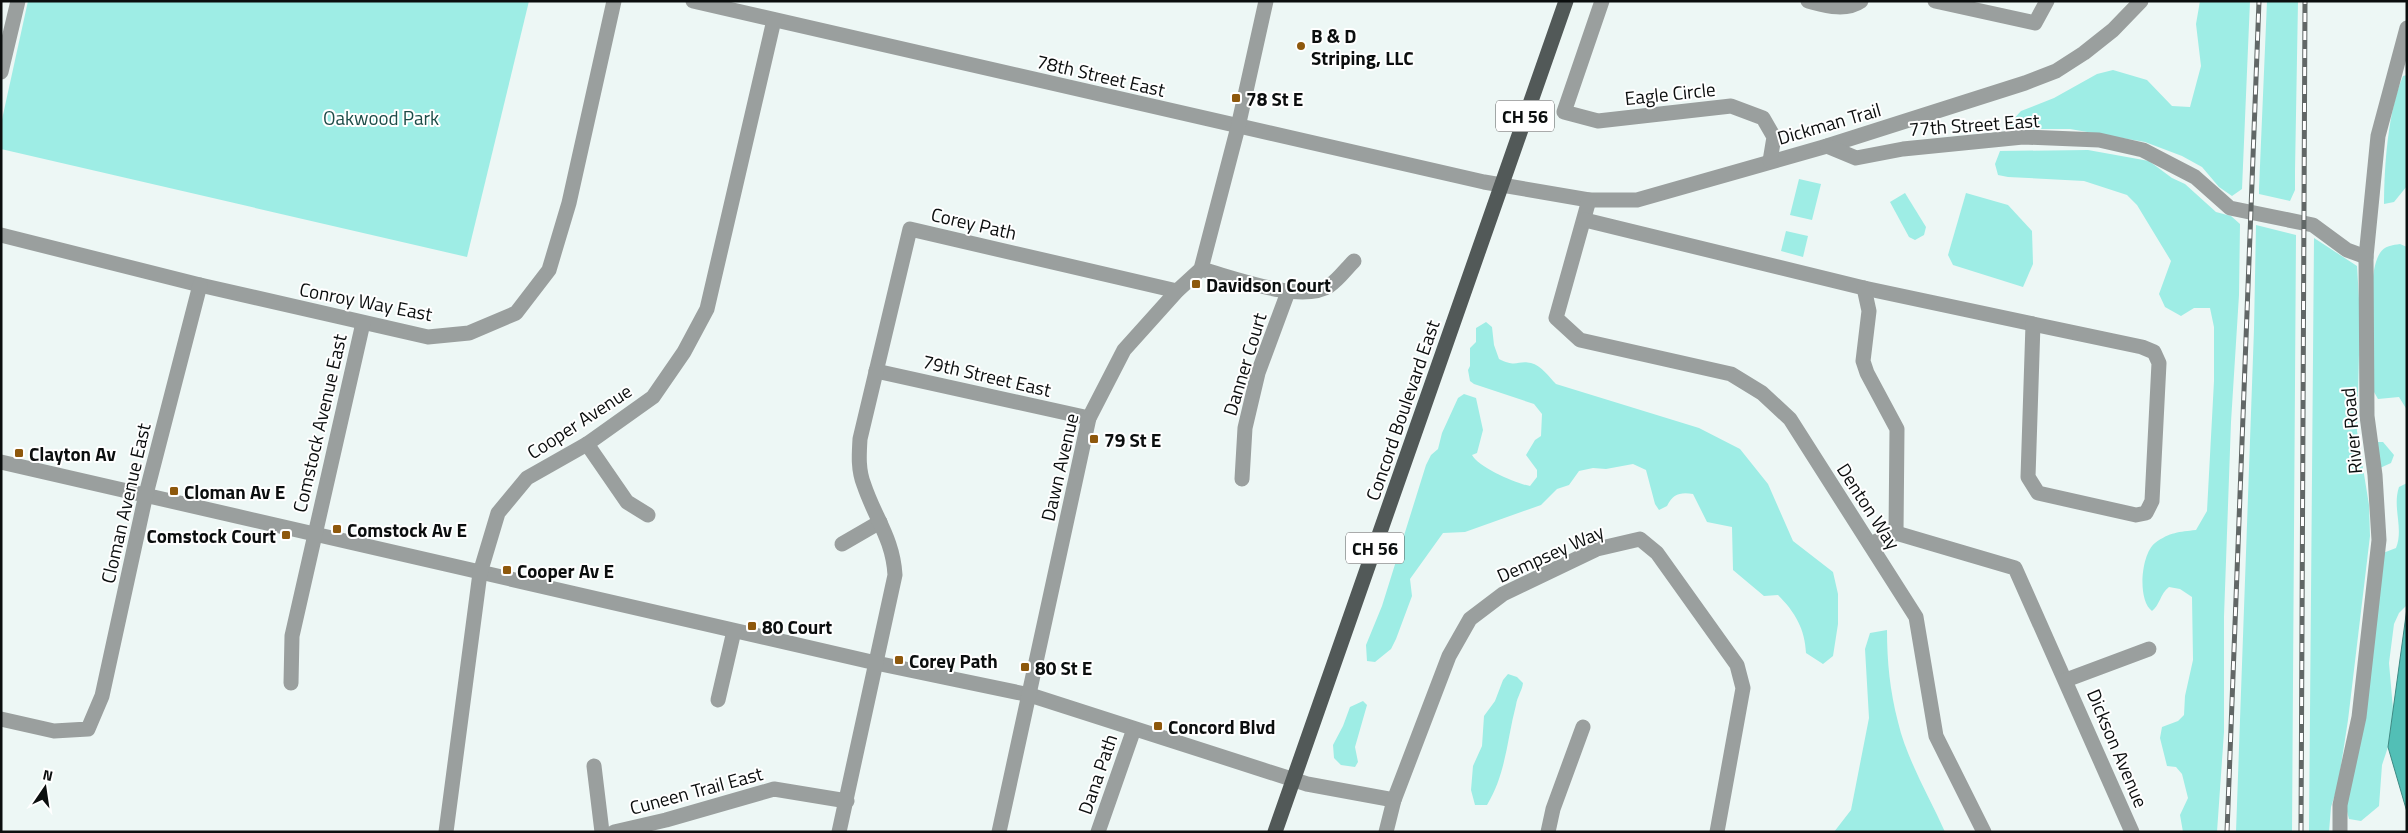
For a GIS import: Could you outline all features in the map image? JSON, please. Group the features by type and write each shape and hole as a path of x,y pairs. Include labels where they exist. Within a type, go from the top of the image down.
{"main road":[{"name":"Concord Boulevard East","path":"1275,832 1566,1"}],"street":[{"path":"1,72 18,1"},
{"name":"Conroy Way East","path":"1,235 200,285 363,323 428,336 469,333 516,313 549,270 568,203 614,1"},
{"name":"78th Street East","path":"693,1 1501,186"},
{"path":"1266,1 1238,126 1201,269 1288,292 1310,292 1329,286 1354,261"},
{"name":"Eagle Circle","path":"1602,1 1564,112 1598,121 1731,106 1763,118 1774,137 1770,161"},
{"path":"1808,1 1836,7 1858,2"},
{"path":"1936,1 2035,22 2047,1"},
{"name":"Dickman Trail","path":"1501,186 1589,200 1638,200 1827,146 2008,90 2056,71 2100,40 2142,1"},
{"name":"Cooper Avenue","path":"446,832 480,573 498,513 527,478 587,444 653,397 684,352 707,309 774,20"},
{"name":"River Road","path":"2340,832 2340,805 2359,717 2379,540 2367,416 2366,257 2378,136 2407,28"},
{"name":"77th Street East","path":"1827,146 1856,158 1903,149 2022,137 2099,140 2143,150 2195,177 2230,208 2313,225 2347,250 2366,257"},
{"path":"1589,200 1585,220 1864,288 2142,347 2154,352 2160,363 2152,501 2146,513 2136,515 2038,493 2032,487 2028,478 2033,324"},
{"name":"Denton Way","path":"1585,220 1556,318 1580,340 1731,374 1762,393 1790,419 1916,617 1936,736 1984,832"},
{"name":"Corey Path","path":"839,832 895,575 894,555 863,484 859,464 860,439 910,228 1177,291"},
{"name":"Dawn Avenue","path":"999,832 1089,418 1124,350 1177,291 1201,269"},
{"name":"Cloman Avenue East","path":"1,719 54,731 88,729 102,696 146,494 200,285"},
{"path":"1864,288 1869,311 1863,361 1867,373 1897,429 1896,534"},
{"name":"Danner Court","path":"1242,479 1244,428 1258,372 1288,292"},
{"name":"Comstock Avenue East","path":"291,683 292,636 363,323"},
{"name":"79th Street East","path":"876,370 1089,418"},
{"path":"587,444 627,502 648,514"},
{"path":"1,462 734,631 1030,695 1294,780 1394,800 1386,832"},
{"path":"842,544 880,522"},
{"path":"1870,544 1896,534 2015,568 2066,680 2149,649"},
{"name":"Dempsey Way","path":"1394,800 1449,656 1470,619 1503,594 1598,549 1640,539 1657,553 1737,665 1743,688 1717,832"},
{"path":"718,700 734,631"},
{"name":"Dickson Avenue","path":"2066,680 2132,832"},
{"path":"1548,832 1553,809 1583,727"},
{"name":"Dana Path","path":"1098,832 1134,729"},
{"path":"594,766 602,832"},
{"name":"Cuneen Trail East","path":"614,832 668,826 774,789 846,801"}],"green space":[{"name":"Oakwood Park","path":"28,1 529,1 467,257 1,149 1,124"},
{"path":"2200,1 2250,1 2242,189 2232,196 2219,187 2202,167 2182,156 2145,142 2070,129 2016,129 2008,125 2021,111 2054,98 2097,74 2113,70 2147,80 2172,106 2190,107 2201,66 2196,24"},
{"path":"2267,1 2298,1 2295,190 2290,201 2259,194"},
{"path":"2407,75 2407,186 2394,202 2384,204 2386,156 2390,122 2403,76"},
{"path":"2088,150 2149,161 2172,178 2185,184 2216,212 2231,216 2240,224 2239,295 2231,422 2224,617 2224,732 2217,832 2183,832 2180,815 2188,798 2182,774 2176,767 2167,766 2160,738 2162,727 2178,721 2184,715 2185,696 2193,660 2192,597 2180,589 2169,587 2152,611 2147,605 2143,588 2144,566 2150,549 2160,539 2180,532 2196,530 2207,511 2214,381 2214,327 2210,308 2194,308 2181,316 2165,307 2159,294 2171,261 2137,205 2127,195 2084,181 1998,175 1995,164 2000,151"},
{"path":"1799,179 1821,184 1812,220 1790,215"},
{"path":"1905,193 1926,227 1924,235 1915,240 1909,237 1890,202"},
{"path":"1966,193 2008,205 2032,231 2033,264 2023,287 1953,265 1948,255"},
{"path":"2256,225 2296,235 2292,832 2236,832"},
{"path":"1786,231 1808,236 1803,257 1781,251"},
{"path":"2314,238 2357,266 2360,316 2357,431 2369,505 2370,536 2348,720 2338,785 2331,807 2329,832 2309,832"},
{"path":"2400,244 2407,247 2407,410 2399,397 2378,399 2374,392 2371,299 2375,264 2384,249"},
{"path":"1486,322 1492,327 1494,345 1499,359 1510,363 1526,362 1535,364 1556,384 1699,428 1740,449 1768,484 1793,541 1833,572 1838,594 1838,624 1833,656 1823,664 1806,653 1804,636 1798,621 1784,601 1778,595 1764,596 1733,570 1732,527 1707,522 1693,494 1684,493 1677,495 1667,506 1659,510 1655,504 1646,470 1633,464 1579,471 1569,485 1557,489 1541,505 1465,532 1443,533 1410,579 1412,596 1391,649 1375,662 1367,661 1366,645 1382,606 1426,465 1431,455 1438,449 1442,433 1458,398 1464,394 1476,398 1483,430 1477,453 1472,455 1476,460 1498,474 1524,485 1530,486 1537,477 1537,470 1526,455 1535,440 1541,436 1542,414 1534,404 1470,381 1468,370 1470,366 1470,348 1476,342 1476,328"},
{"path":"2376,442 2383,442 2394,455 2391,463 2380,468"},
{"path":"2407,483 2407,605 2399,613 2394,624 2389,663 2393,709 2388,747 2382,765 2379,806 2361,821 2349,819 2345,804 2383,553 2396,548 2399,533 2397,495 2399,487"},
{"path":"1887,630 1891,688 1902,736 1945,832 1834,832 1851,810 1869,718 1865,649 1870,633"},
{"path":"1508,674 1517,677 1523,683 1502,769 1487,805 1475,805 1471,790 1473,766 1482,746 1484,716 1495,701 1503,680"},
{"path":"1363,701 1367,705 1355,747 1358,762 1355,767 1341,765 1334,758 1333,745 1350,707"}],"shaded area":[{"path":"2407,608 2407,812 2388,747"}],"railway":[{"path":"2227,832 2259,1"},
{"path":"2301,832 2305,1"}],"place":[{"name":"B & D Striping, LLC","path":"1301,46"},
{"name":"78 St E","path":"1236,98"},
{"name":"Davidson Court","path":"1196,284"},
{"name":"79 St E","path":"1094,439"},
{"name":"Clayton Av","path":"19,453"},
{"name":"Cloman Av E","path":"174,491"},
{"name":"Comstock Av E","path":"337,529"},
{"name":"Comstock Court","path":"286,535"},
{"name":"Cooper Av E","path":"507,570"},
{"name":"80 Court","path":"752,626"},
{"name":"Corey Path","path":"899,660"},
{"name":"80 St E","path":"1025,667"},
{"name":"Concord Blvd","path":"1158,726"}]}
